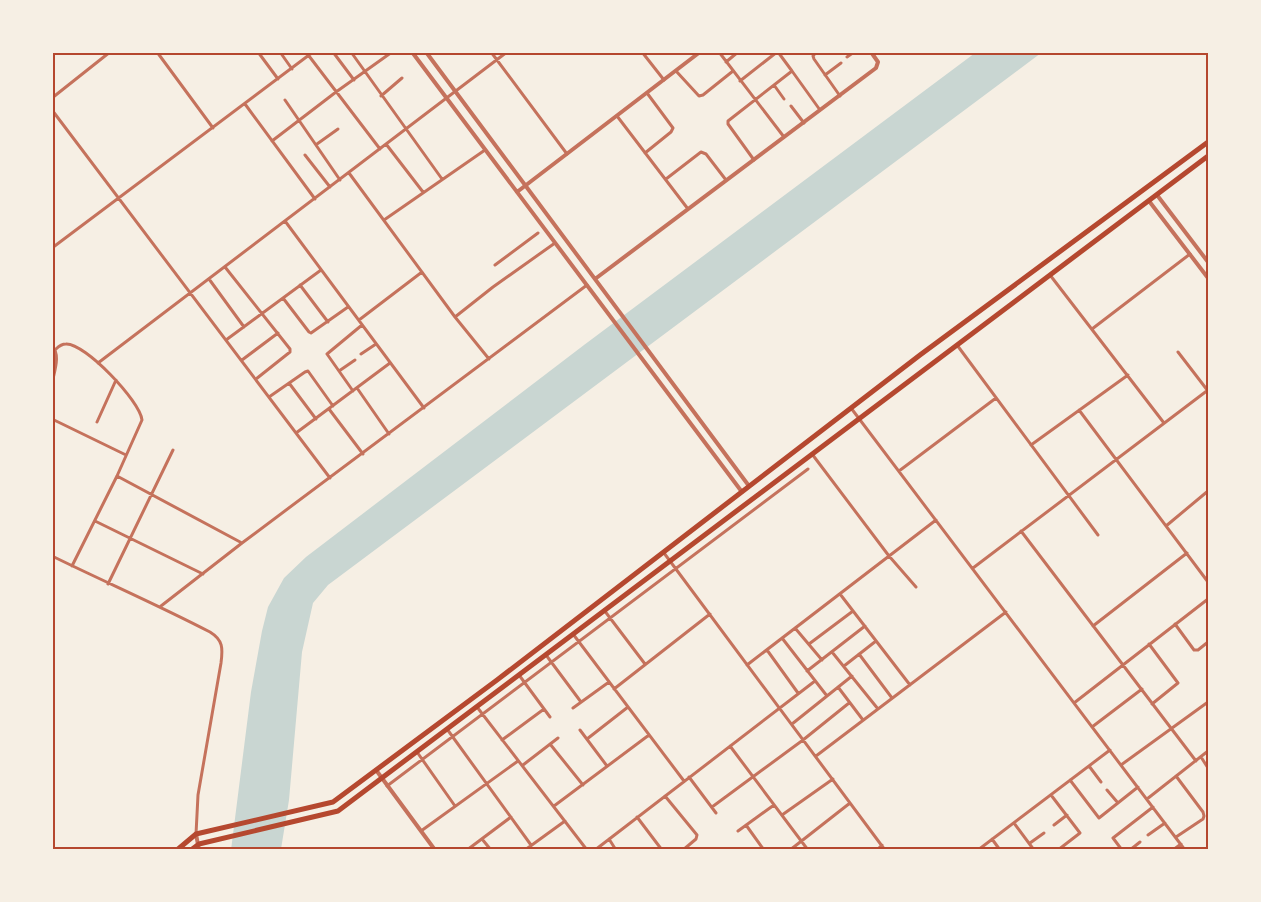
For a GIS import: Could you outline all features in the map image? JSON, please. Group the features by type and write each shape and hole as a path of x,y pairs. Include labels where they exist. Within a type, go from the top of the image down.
{"main road":[{"path":"177,850 196,834 333,802 497,680 851,408 1208,142"},
{"path":"191,850 222,838 338,811 1208,156"},
{"path":"1019,282 1026,292"}],"street":[{"path":"52,98 110,52"},
{"path":"157,52 213,128"},
{"path":"258,52 278,79"},
{"path":"280,52 292,68"},
{"path":"52,248 313,52"},
{"path":"333,52 354,80"},
{"path":"351,52 442,179"},
{"path":"272,141 392,52"},
{"path":"412,52 742,492"},
{"path":"426,52 749,486"},
{"path":"491,52 568,154"},
{"path":"98,363 507,52"},
{"path":"642,52 664,80"},
{"path":"517,192 700,52"},
{"path":"719,52 784,137"},
{"path":"726,62 738,52"},
{"path":"740,80 777,52 820,110"},
{"path":"816,52 813,58 840,96"},
{"path":"847,57 854,52"},
{"path":"595,279 876,68 877,60 871,52"},
{"path":"309,56 380,150"},
{"path":"825,75 840,63"},
{"path":"676,71 699,96 704,95 733,71"},
{"path":"754,160 727,122 792,71"},
{"path":"381,96 402,78"},
{"path":"774,85 784,99"},
{"path":"645,153 674,128 647,93"},
{"path":"285,100 340,180"},
{"path":"245,104 315,199"},
{"path":"791,106 804,123"},
{"path":"52,110 330,478"},
{"path":"617,116 688,209"},
{"path":"317,144 338,129"},
{"path":"386,144 423,192"},
{"path":"384,220 485,150"},
{"path":"666,179 701,152 706,154 726,180"},
{"path":"305,155 330,187"},
{"path":"349,173 455,317 489,359"},
{"path":"1157,194 1208,262"},
{"path":"1149,200 1208,278"},
{"path":"285,221 424,408"},
{"path":"495,266 538,233"},
{"path":"455,317 493,287 555,243"},
{"path":"1092,329 1190,254"},
{"path":"225,267 290,349 290,352 256,379"},
{"path":"226,340 321,270"},
{"path":"359,320 422,272"},
{"path":"1050,275 1164,423"},
{"path":"209,279 244,327"},
{"path":"300,285 328,322"},
{"path":"161,606 242,543 587,285"},
{"path":"282,298 310,333 348,307"},
{"path":"362,326 327,354 389,434"},
{"path":"242,360 278,333"},
{"path":"52,384 57,356 54,347 63,344 72,345 98,363 116,380 142,416 141,424 117,476 72,566"},
{"path":"361,354 376,344"},
{"path":"956,345 1098,535"},
{"path":"973,568 1208,390 1178,352"},
{"path":"339,371 355,360"},
{"path":"296,433 390,363"},
{"path":"269,397 308,371 333,406"},
{"path":"1031,445 1128,375"},
{"path":"97,422 116,380"},
{"path":"289,383 316,419"},
{"path":"899,471 996,398"},
{"path":"851,408 1185,850"},
{"path":"329,409 363,454"},
{"path":"1079,410 1208,582"},
{"path":"52,419 126,455"},
{"path":"108,584 173,450"},
{"path":"812,454 889,556 916,587"},
{"path":"387,786 808,469"},
{"path":"117,476 242,543"},
{"path":"1166,526 1208,491"},
{"path":"748,665 936,520"},
{"path":"95,521 203,574"},
{"path":"1022,531 1196,761"},
{"path":"663,552 885,850"},
{"path":"1093,626 1187,553"},
{"path":"52,556 108,584 161,606 218,637 221,644 221,663 198,795 196,834 199,847"},
{"path":"840,594 910,685"},
{"path":"1074,703 1208,599"},
{"path":"604,610 645,664"},
{"path":"809,644 853,611"},
{"path":"816,756 1006,612"},
{"path":"614,688 710,614"},
{"path":"1175,624 1194,650 1198,650 1208,642"},
{"path":"807,671 865,626"},
{"path":"796,628 822,660"},
{"path":"573,634 684,781"},
{"path":"782,638 827,696"},
{"path":"844,666 876,641"},
{"path":"1150,644 1178,683 1152,704"},
{"path":"767,650 798,694"},
{"path":"832,652 878,709"},
{"path":"859,654 892,698"},
{"path":"546,655 580,702"},
{"path":"519,675 550,716"},
{"path":"792,724 852,676"},
{"path":"595,850 815,681"},
{"path":"573,708 609,682"},
{"path":"838,688 863,720"},
{"path":"1092,727 1142,690"},
{"path":"1121,765 1208,702"},
{"path":"712,807 850,703"},
{"path":"477,707 587,850"},
{"path":"587,739 628,707"},
{"path":"502,740 544,709"},
{"path":"447,729 531,845"},
{"path":"580,730 607,766"},
{"path":"554,806 649,735"},
{"path":"523,765 558,738"},
{"path":"550,744 583,785"},
{"path":"730,746 808,850"},
{"path":"978,850 1110,750"},
{"path":"1147,799 1208,751"},
{"path":"416,752 455,806"},
{"path":"1201,757 1208,768"},
{"path":"421,831 518,760"},
{"path":"1089,766 1101,782"},
{"path":"376,770 435,850"},
{"path":"1176,776 1204,816 1203,819 1176,838"},
{"path":"689,778 716,813"},
{"path":"782,815 833,779"},
{"path":"1070,780 1099,818 1138,788"},
{"path":"1107,790 1118,804"},
{"path":"1052,795 1080,833 1058,850"},
{"path":"665,796 697,835 696,839 683,850"},
{"path":"790,850 850,803"},
{"path":"738,830 774,805"},
{"path":"1122,850 1113,838 1153,807"},
{"path":"1054,825 1067,815"},
{"path":"467,850 511,817"},
{"path":"637,817 662,850"},
{"path":"525,850 565,821"},
{"path":"1014,822 1034,850"},
{"path":"1148,836 1165,822"},
{"path":"746,825 764,850"},
{"path":"1030,844 1044,833"},
{"path":"482,839 491,850"},
{"path":"609,839 616,850"},
{"path":"992,839 1000,850"},
{"path":"1130,850 1140,842"},
{"path":"1174,850 1181,844"},
{"path":"877,850 882,845"}],"shaded area":[{"path":"975,53 1041,53 328,585 313,603 302,652 289,800 281,849 231,850 251,692 262,631 268,607 284,578 306,557 584,345"}]}
